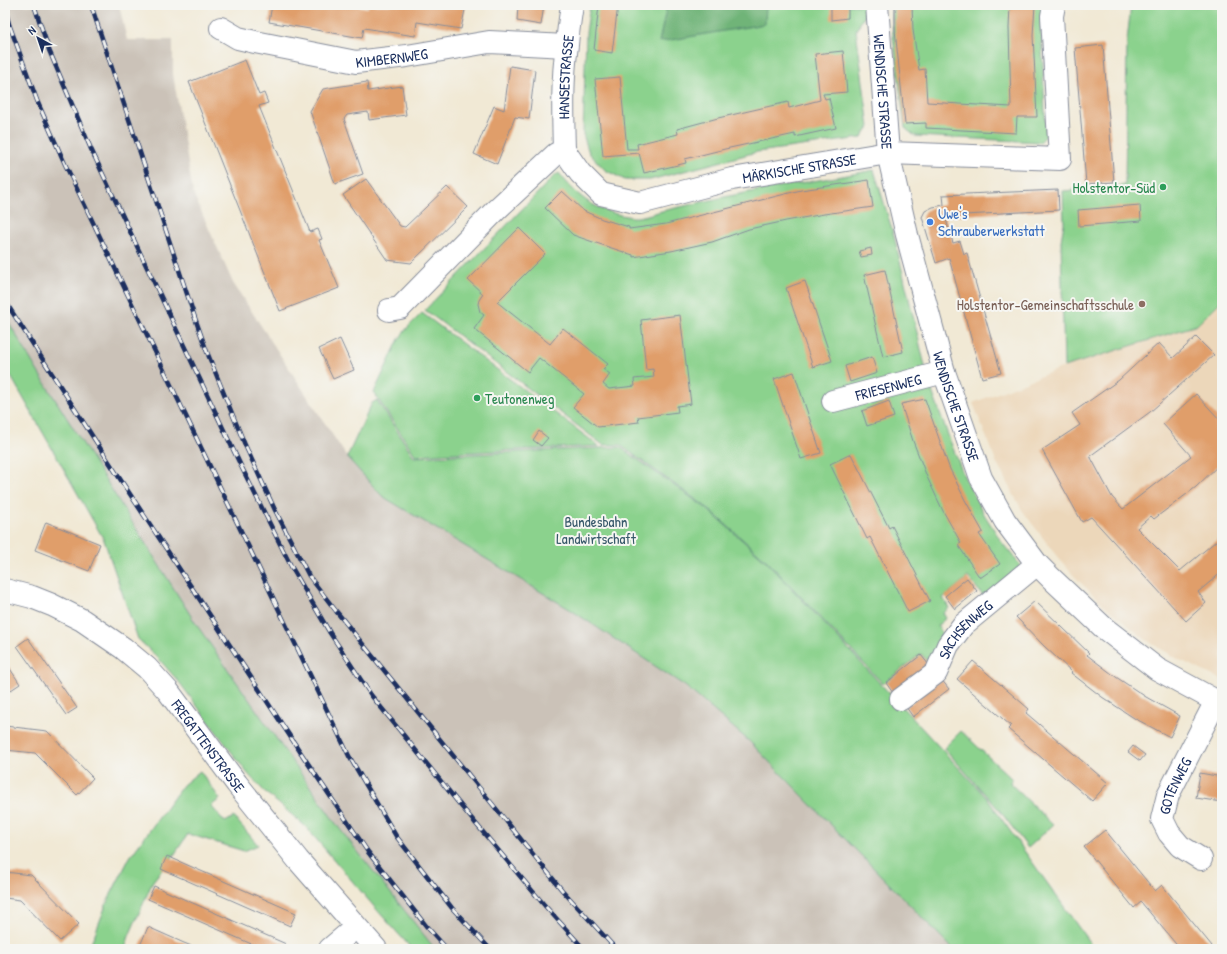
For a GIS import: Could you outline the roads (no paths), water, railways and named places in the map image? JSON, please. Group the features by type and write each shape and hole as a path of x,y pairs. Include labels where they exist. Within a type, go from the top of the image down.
{"street":[{"name":"HANSESTRASSE","path":"564,150 563,110 566,46 572,5"},
{"name":"WENDISCHE STRASSE","path":"877,5 888,154 907,235 944,372 981,478 1004,521 1037,564 1104,628 1157,669 1219,702"},
{"name":"MÄRKISCHE STRASSE","path":"564,150 580,173 601,194 640,203 732,179 888,154 1016,159 1060,159 1052,16 1054,5"},
{"name":"KIMBERNWEG","path":"221,28 238,38 356,62 407,56 489,42 566,46"},
{"path":"389,310 400,308 496,210 556,154 564,150"},
{"name":"FRIESENWEG","path":"833,401 944,372"},
{"name":"SACHSENWEG","path":"901,699 936,673 948,645 963,625 1037,564"},
{"name":"FREGATTENSTRASSE","path":"5,590 32,597 82,620 123,648 147,668 168,691 237,784 298,860 376,949"},
{"name":"GOTENWEG","path":"1201,859 1180,846 1169,833 1162,819 1168,795 1219,702"},
{"path":"330,949 356,927"}],"railway":[{"path":"34,5 49,50 91,149 240,464 292,568 330,633 371,695 461,806 546,907 584,949"},
{"path":"91,5 207,352 245,445 275,510 309,576 562,890 616,949"},
{"path":"5,9 38,103 65,164 349,756 396,836 452,908 490,949"},
{"path":"5,301 124,485 368,852 427,927 447,949"}],"place":[{"name":"Holstentor-Süd","path":"1163,187"},
{"name":"Uwe's Schrauberwerkstatt","path":"930,222"},
{"name":"Holstentor-Gemeinschaftsschule","path":"1142,304"},
{"name":"Teutonenweg","path":"477,398"}],"park label":[{"name":"Bundesbahn Landwirtschaft","path":"596,530"}]}
